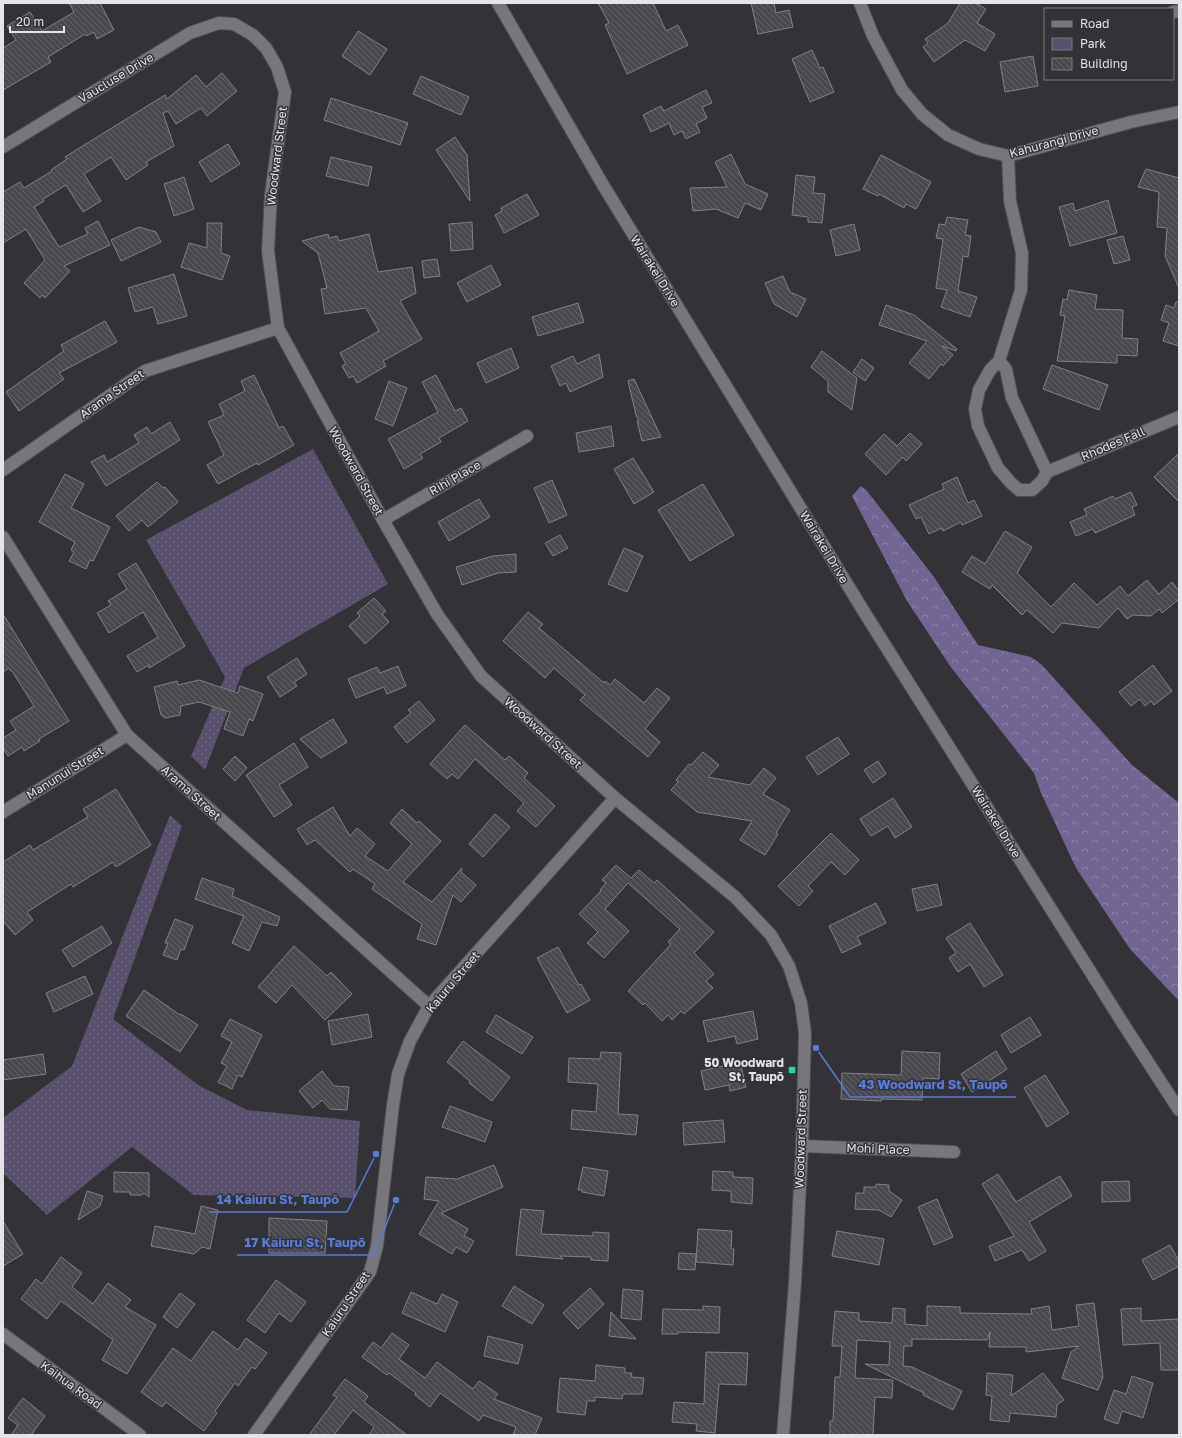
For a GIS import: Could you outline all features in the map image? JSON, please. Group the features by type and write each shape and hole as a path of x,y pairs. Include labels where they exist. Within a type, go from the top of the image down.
{"street":[{"name":"Wairakei Drive","path":"498,3 603,185 866,615 1179,1110"},
{"name":"Kahurangi Drive","path":"860,3 873,36 902,90 922,114 948,135 979,149 1008,156 1132,122 1179,112"},
{"name":"Vaucluse Drive","path":"3,148 190,34 219,23 234,24"},
{"name":"Woodward Street","path":"234,24 253,35 266,48 278,67 285,92 271,194 268,251 278,328 383,520 437,614 481,676 615,798 734,897 771,935 789,966 801,1003 805,1033 802,1146 795,1283 783,1435"},
{"path":"999,361 1006,369 1012,398 1047,472 1042,482 1032,490 1019,490 998,468 978,426 975,409 979,390 990,370 999,361 1021,290 1022,253 1010,201 1008,156"},
{"name":"Arama Street","path":"3,470 145,370 278,328"},
{"name":"Rhodes Fall","path":"1047,472 1179,417"},
{"name":"Rihi Place","path":"383,520 528,436"},
{"name":"Arama Street","path":"3,537 127,735 430,1006"},
{"name":"Manunui Street","path":"3,812 127,735"},
{"name":"Kaiuru Street","path":"254,1435 370,1272 377,1246 393,1105 398,1074 410,1041 430,1006 615,798"},
{"name":"Wairakei Drive","path":"1162,1084 1179,1102"},
{"name":"Mohi Place","path":"802,1146 954,1152"},
{"name":"Kaihua Road","path":"3,1334 140,1435"}],"green space":[{"path":"313,449 388,584 244,668 205,770 191,756 225,677 146,540"},
{"path":"861,486 867,491 934,577 978,645 1031,657 1042,665 1132,765 1179,803 1179,1001 1130,949 1076,868 1041,793 1034,773 950,666 907,601 852,496"},
{"path":"170,815 182,826 113,1019 198,1085 247,1110 360,1121 355,1198 194,1195 132,1147 47,1215 3,1173 3,1118 72,1066"}],"building":[{"path":"69,3 100,3 114,30 97,39 94,32 86,36 85,34 48,57 51,62 3,90 3,48 16,40 7,26 30,12 42,31 74,12"},
{"path":"598,3 653,3 666,31 678,25 688,45 627,74 605,25 609,23"},
{"path":"751,3 774,3 776,13 789,10 793,27 758,34"},
{"path":"960,3 976,3 986,9 977,23 995,34 985,51 965,40 934,62 923,47 928,43 925,39 948,23"},
{"path":"358,31 387,49 370,75 342,56"},
{"path":"812,50 820,68 823,67 834,92 810,102 792,59"},
{"path":"1033,56 1038,86 1005,92 1000,62"},
{"path":"222,73 237,91 207,116 201,108 176,124 168,111 163,113 174,146 146,162 148,165 126,180 111,157 84,174 101,201 83,212 66,185 43,199 44,201 34,207 59,247 88,234 85,228 98,221 110,245 64,266 70,271 45,298 42,295 40,298 24,283 45,260 26,229 3,243 3,192 20,182 24,188 52,171 51,170 67,159 65,157 165,95 167,99 196,75 206,87"},
{"path":"421,76 469,97 461,115 413,94"},
{"path":"706,90 712,103 702,107 707,118 696,124 700,132 686,139 682,131 674,135 669,123 651,132 643,115 661,106 664,111"},
{"path":"331,98 408,123 400,145 324,120"},
{"path":"455,137 467,155 470,201 436,150"},
{"path":"228,144 240,164 211,182 199,162"},
{"path":"731,154 745,184 768,194 761,210 745,203 738,218 716,209 693,211 690,188 727,187 715,162"},
{"path":"881,155 931,182 916,209 906,204 904,208 879,194 878,196 863,189"},
{"path":"331,157 372,167 368,186 326,176"},
{"path":"1146,169 1179,178 1179,288 1165,256 1167,228 1157,227 1159,192 1138,187"},
{"path":"796,175 815,177 813,193 825,194 822,223 808,222 808,217 792,215"},
{"path":"184,177 194,209 174,216 164,184"},
{"path":"527,194 539,215 504,233 495,215 502,211 501,208"},
{"path":"1108,200 1117,233 1070,246 1059,207 1073,203 1075,211"},
{"path":"947,217 968,220 965,235 971,236 968,257 963,256 958,291 977,297 970,317 941,307 947,290 936,288 943,239 936,238 939,224 945,225"},
{"path":"472,222 473,249 451,251 449,224"},
{"path":"207,223 222,223 221,253 230,256 222,280 181,267 189,243 207,248"},
{"path":"854,224 860,250 836,256 830,230"},
{"path":"139,227 156,232 161,242 121,261 111,240"},
{"path":"328,234 329,238 337,236 339,241 369,234 378,272 412,267 416,293 400,301 422,339 383,361 386,366 357,383 353,376 349,378 342,366 346,364 340,353 379,331 366,308 325,314 321,289 327,288 318,253 302,241"},
{"path":"1123,236 1130,260 1114,264 1107,240"},
{"path":"437,259 440,276 424,278 422,261"},
{"path":"491,265 501,285 467,302 457,283"},
{"path":"174,274 187,316 158,324 153,307 135,312 128,288"},
{"path":"783,276 790,292 806,299 797,317 774,304 765,283"},
{"path":"1069,290 1097,295 1095,309 1123,310 1122,338 1138,339 1137,356 1117,355 1117,363 1057,361 1065,316 1060,315 1063,299 1067,300"},
{"path":"1176,302 1179,302 1179,346 1163,341 1169,323 1161,320 1166,305 1174,308"},
{"path":"578,303 584,322 538,336 532,317"},
{"path":"886,305 914,315 957,349 956,351 942,346 953,355 943,366 941,364 929,379 909,363 927,341 879,325"},
{"path":"105,321 117,342 59,373 64,379 19,411 6,392 64,351 61,345"},
{"path":"511,348 519,368 486,383 477,363"},
{"path":"822,351 857,378 852,410 828,392 828,381 811,367"},
{"path":"599,354 603,377 570,392 566,383 560,386 551,366 573,356 577,364"},
{"path":"862,359 874,368 865,381 853,372"},
{"path":"1052,365 1108,385 1099,410 1043,389"},
{"path":"254,375 279,428 283,426 294,445 258,465 257,463 218,484 207,465 224,455 208,422 224,415 219,404 245,391 241,381"},
{"path":"436,375 455,411 461,408 468,421 439,438 441,442 420,454 423,458 404,469 388,439 438,412 422,382"},
{"path":"634,379 661,437 642,441 637,421 639,421 636,415 628,381"},
{"path":"389,381 407,388 393,426 375,419"},
{"path":"170,422 180,440 106,486 91,462 104,455 107,462 139,443 134,435 147,427 151,434"},
{"path":"611,426 614,446 579,452 576,433"},
{"path":"910,433 922,444 906,461 903,457 886,475 865,454 884,434 897,446"},
{"path":"1179,453 1179,502 1154,477"},
{"path":"633,458 654,492 634,504 614,469"},
{"path":"65,474 84,484 71,508 110,527 93,561 90,560 86,569 69,561 74,552 71,550 75,542 39,522"},
{"path":"957,477 968,503 974,500 982,516 962,525 961,522 943,531 942,528 929,534 921,517 916,519 909,505 944,489 942,484"},
{"path":"552,480 567,515 549,523 534,488"},
{"path":"157,482 163,488 165,487 178,502 148,527 142,520 129,531 116,516"},
{"path":"703,484 734,535 690,561 658,510"},
{"path":"1131,492 1137,505 1132,507 1135,515 1095,533 1093,529 1076,536 1070,522 1087,515 1084,509 1113,496 1115,499"},
{"path":"479,499 490,517 449,541 438,522"},
{"path":"1005,531 1032,547 1017,573 1051,607 1074,583 1097,605 1120,586 1128,596 1147,580 1159,594 1172,582 1179,591 1179,599 1162,613 1159,609 1151,616 1133,615 1127,619 1118,608 1099,628 1062,623 1053,633 1027,610 1022,615 992,585 990,589 962,572 972,556 985,564"},
{"path":"560,535 568,548 553,556 545,543"},
{"path":"624,548 643,556 627,592 608,584"},
{"path":"516,554 516,572 498,573 462,585 456,567 493,556"},
{"path":"136,563 185,646 149,668 149,665 137,672 127,656 158,637 143,612 109,633 97,613 111,605 108,601 127,589 118,574"},
{"path":"374,598 386,611 382,614 389,622 365,644 349,626 360,616 357,613"},
{"path":"528,612 543,624 539,628 604,683 605,681 610,685 615,679 644,703 657,688 670,698 645,729 660,742 648,757 580,700 585,695 554,668 545,678 503,641"},
{"path":"3,614 69,721 39,739 40,741 24,751 22,747 8,756 3,748 3,738 16,730 10,721 34,706 12,671 9,668 3,672"},
{"path":"297,658 307,674 294,682 297,686 280,697 267,677"},
{"path":"1153,665 1172,691 1154,705 1151,701 1145,706 1140,699 1131,706 1119,692"},
{"path":"398,666 406,686 387,694 384,687 356,698 348,679 377,667 380,673"},
{"path":"199,680 238,693 240,686 263,694 253,721 249,719 243,736 224,729 230,712 199,702 181,706 180,715 165,718 161,715 154,687 177,681 178,685"},
{"path":"419,701 435,720 407,743 394,727 411,713 408,710"},
{"path":"333,719 347,742 321,758 300,739"},
{"path":"465,725 505,760 509,756 528,773 524,778 555,806 536,827 517,811 524,803 475,759 458,779 452,774 447,779 430,764"},
{"path":"838,737 849,754 818,775 806,757"},
{"path":"294,743 308,767 279,785 292,805 274,817 246,775"},
{"path":"703,752 719,765 708,777 750,785 764,768 776,778 763,794 790,810 765,855 740,840 752,821 697,812 671,790 678,782 676,780 689,764 691,765"},
{"path":"235,756 247,768 235,781 223,769"},
{"path":"878,761 886,774 873,783 864,770"},
{"path":"116,789 151,845 116,867 113,862 73,887 71,884 27,912 33,920 15,935 3,921 3,862 30,845 33,850 88,817 83,809"},
{"path":"893,798 912,827 895,838 888,826 871,836 860,819"},
{"path":"333,807 350,836 357,828 375,844 365,856 388,871 412,844 390,823 402,809 417,823 419,821 441,841 403,882 432,902 462,868 461,872 476,885 461,902 453,895 436,945 417,939 422,924 372,889 375,884 353,869 350,872 315,840 307,845 297,829"},
{"path":"495,814 510,827 483,857 469,844"},
{"path":"831,833 859,860 845,875 831,862 808,886 813,891 799,906 778,886"},
{"path":"616,865 631,878 639,870 654,883 657,880 714,932 694,953 714,974 706,981 713,988 684,1014 681,1011 672,1020 668,1015 662,1021 645,1003 643,1005 628,991 671,944 668,942 680,929 628,883 605,909 629,931 604,958 587,943 598,932 579,914 601,891 600,890 606,883 602,880"},
{"path":"202,878 234,889 232,896 280,917 277,926 262,922 249,951 232,943 244,916 195,899"},
{"path":"937,884 942,905 917,911 912,889"},
{"path":"876,903 886,923 857,937 861,944 842,953 829,926"},
{"path":"175,919 193,926 184,950 181,949 177,960 163,955 168,943 165,943"},
{"path":"970,923 1003,975 984,987 970,964 958,972 949,958 956,953 946,938"},
{"path":"102,926 112,943 73,967 62,950"},
{"path":"294,946 327,976 331,972 352,994 325,1020 292,985 276,1003 258,987"},
{"path":"558,947 579,985 581,984 590,1000 567,1013 537,958"},
{"path":"85,976 93,994 54,1012 46,993"},
{"path":"144,990 180,1015 181,1014 198,1025 180,1052 126,1016"},
{"path":"753,1011 758,1039 737,1044 735,1036 708,1042 703,1021"},
{"path":"368,1014 372,1037 332,1045 328,1021"},
{"path":"496,1015 533,1037 522,1054 486,1032"},
{"path":"1030,1017 1041,1035 1011,1053 1001,1035"},
{"path":"230,1019 262,1035 242,1077 238,1075 232,1089 218,1082 227,1066 221,1063 232,1042 221,1036"},
{"path":"463,1041 510,1077 492,1101 469,1083 470,1081 447,1062"},
{"path":"902,1051 940,1053 939,1079 923,1078 922,1100 881,1099 881,1101 841,1099 842,1073 901,1075"},
{"path":"996,1051 1007,1069 972,1092 961,1074"},
{"path":"601,1052 621,1053 618,1114 638,1115 636,1135 571,1129 572,1110 596,1112 598,1084 568,1082 569,1058 600,1059"},
{"path":"43,1054 46,1074 3,1080 3,1060"},
{"path":"740,1062 746,1087 730,1091 729,1085 705,1090 701,1071"},
{"path":"322,1071 334,1086 349,1087 347,1110 330,1109 322,1100 313,1108 299,1091"},
{"path":"1045,1075 1069,1113 1047,1127 1024,1088"},
{"path":"450,1106 492,1122 485,1142 442,1127"},
{"path":"723,1120 725,1142 684,1145 683,1123"},
{"path":"494,1165 503,1187 441,1213 468,1229 464,1236 474,1241 467,1253 456,1247 452,1254 419,1234 439,1201 424,1199 426,1177 457,1179"},
{"path":"583,1167 608,1171 604,1196 578,1190"},
{"path":"713,1171 733,1172 733,1177 753,1178 752,1204 731,1202 731,1191 712,1190"},
{"path":"114,1172 149,1173 149,1197 144,1193 142,1195 130,1195 130,1192 114,1192"},
{"path":"998,1174 1016,1202 1060,1176 1072,1196 1029,1222 1046,1251 1029,1261 1022,1250 995,1261 989,1246 1014,1236 982,1184"},
{"path":"1129,1181 1130,1201 1102,1202 1102,1182"},
{"path":"876,1184 889,1185 889,1191 902,1200 891,1217 879,1210 855,1209 856,1193 864,1193 864,1187 876,1187"},
{"path":"87,1191 103,1196 100,1206 78,1220"},
{"path":"937,1199 953,1237 934,1245 918,1207"},
{"path":"201,1206 218,1210 210,1249 202,1247 194,1254 151,1246 155,1226 195,1234"},
{"path":"521,1209 544,1211 541,1234 593,1236 593,1232 609,1233 608,1261 591,1260 591,1257 560,1256 563,1259 516,1255"},
{"path":"269,1218 327,1221 325,1253 269,1253"},
{"path":"3,1221 23,1254 3,1266"},
{"path":"698,1229 732,1231 731,1249 734,1249 733,1265 696,1262"},
{"path":"837,1231 884,1239 879,1265 832,1256"},
{"path":"1170,1245 1179,1261 1179,1266 1153,1280 1142,1260"},
{"path":"679,1253 696,1254 695,1270 678,1269"},
{"path":"61,1257 82,1273 72,1287 93,1304 108,1283 131,1300 125,1307 156,1325 127,1374 102,1360 113,1340 61,1301 47,1319 21,1299 36,1279 42,1284"},
{"path":"276,1280 306,1302 291,1322 279,1313 265,1333 247,1320"},
{"path":"514,1286 544,1305 532,1324 502,1306"},
{"path":"590,1288 604,1304 578,1329 563,1313"},
{"path":"623,1289 643,1291 641,1320 621,1318"},
{"path":"411,1292 437,1304 442,1294 458,1302 445,1332 402,1313"},
{"path":"180,1293 195,1304 177,1328 163,1317"},
{"path":"1094,1303 1103,1377 1098,1390 1062,1378 1071,1352 1079,1346 1026,1352 1026,1347 989,1347 990,1332 987,1340 912,1339 912,1346 904,1346 903,1366 912,1367 962,1391 953,1410 923,1395 924,1393 865,1364 889,1365 890,1342 857,1340 855,1378 893,1380 892,1398 875,1397 873,1435 830,1435 830,1421 833,1421 835,1377 840,1377 842,1346 832,1346 835,1311 859,1313 859,1321 892,1323 893,1308 905,1309 905,1324 927,1326 927,1306 960,1307 960,1313 1032,1314 1031,1309 1049,1306 1052,1330 1079,1326 1076,1305"},
{"path":"703,1306 720,1307 719,1333 678,1332 678,1334 662,1334 663,1309 703,1310"},
{"path":"1141,1308 1141,1321 1179,1319 1179,1370 1161,1370 1160,1343 1123,1345 1121,1309"},
{"path":"611,1312 636,1339 609,1336"},
{"path":"213,1331 238,1350 246,1338 267,1353 255,1369 252,1367 238,1386 235,1383 215,1411 217,1413 204,1431 166,1402 162,1407 141,1392 173,1348 191,1361"},
{"path":"392,1333 409,1345 399,1359 425,1378 437,1362 473,1389 479,1381 498,1394 494,1399 542,1418 535,1435 513,1435 516,1427 483,1415 479,1421 440,1393 430,1407 415,1395 416,1393 389,1373 387,1375 362,1357 373,1342 381,1348"},
{"path":"488,1336 523,1345 518,1364 484,1356"},
{"path":"706,1352 748,1353 746,1385 719,1384 715,1433 696,1431 697,1424 672,1422 674,1402 704,1404"},
{"path":"596,1365 625,1368 625,1373 632,1373 631,1377 644,1378 642,1394 623,1394 622,1399 595,1397 595,1401 587,1401 585,1415 557,1412 560,1378 595,1381"},
{"path":"987,1373 1013,1375 1011,1396 1043,1373 1064,1400 1057,1405 1056,1417 1010,1413 1009,1422 990,1420 992,1396 986,1395"},
{"path":"1132,1376 1153,1383 1143,1418 1122,1411 1118,1424 1104,1419 1114,1390 1126,1394"},
{"path":"345,1379 368,1396 364,1402 407,1435 369,1435 374,1427 353,1410 334,1435 309,1435 337,1397 333,1395"},
{"path":"23,1398 45,1416 31,1435 11,1435 18,1425 8,1418"}],"place":[{"name":"43 Woodward St, Taupō","path":"816,1048"},
{"name":"50 Woodward St, Taupō","path":"792,1070"},
{"name":"14 Kaiuru St, Taupō","path":"376,1154"},
{"name":"17 Kaiuru St, Taupō","path":"396,1200"}]}
